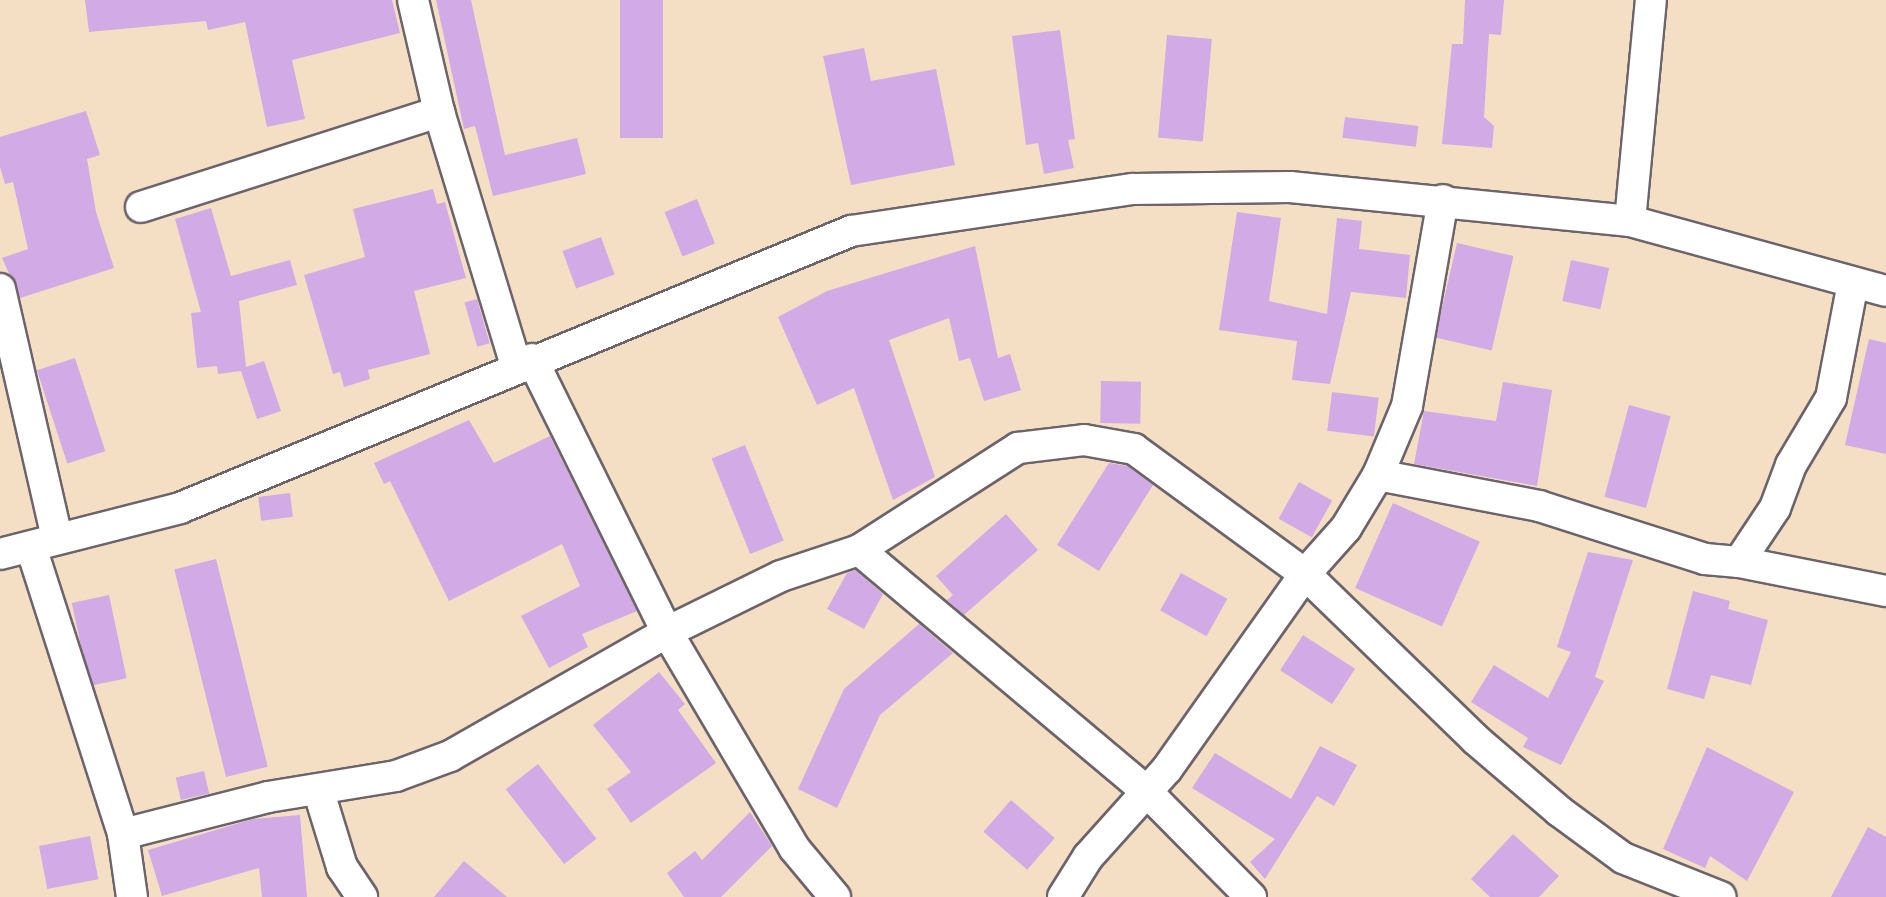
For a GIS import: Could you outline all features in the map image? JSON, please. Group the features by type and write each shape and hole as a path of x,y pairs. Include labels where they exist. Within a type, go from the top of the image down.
{"street":[{"path":"413,0 439,112 524,362 667,632 794,848 835,897"},
{"path":"1630,221 1651,0"},
{"path":"141,207 439,112"},
{"path":"0,554 180,508 524,362 851,231 1133,189 1290,187 1630,221 1886,291"},
{"path":"1063,897 1088,857 1147,792 1305,574 1346,528 1378,475 1407,406 1443,200"},
{"path":"1739,562 1775,508 1791,465 1831,398 1853,283"},
{"path":"0,289 44,542 123,834 132,897"},
{"path":"123,834 181,816 396,776 450,756 667,632 781,576 859,550 1018,448 1084,440 1134,449 1305,574 1475,739 1559,811 1623,858 1721,897"},
{"path":"1378,475 1539,506 1705,559 1739,562 1886,591"},
{"path":"859,550 1147,792 1251,897"},
{"path":"318,789 342,867 362,897"}],"building":[{"path":"85,0 392,0 400,33 292,60 305,119 267,127 245,22 208,30 206,21 89,32"},
{"path":"436,0 471,0 505,155 577,138 586,174 493,196 475,126 464,129"},
{"path":"620,0 663,0 663,138 620,138"},
{"path":"1465,0 1504,0 1501,35 1489,34 1484,117 1494,126 1492,148 1442,144 1452,44 1463,44"},
{"path":"1060,30 1075,139 1068,140 1074,168 1044,174 1038,143 1026,145 1012,36"},
{"path":"1167,35 1212,39 1203,142 1158,138"},
{"path":"864,48 871,81 936,69 955,165 851,185 823,56"},
{"path":"86,111 100,155 87,159 96,212 114,268 20,298 2,258 28,249 13,182 5,184 0,167 0,137"},
{"path":"1345,117 1418,126 1416,147 1342,138"},
{"path":"433,189 437,204 445,202 466,278 414,291 430,354 368,370 370,379 344,387 340,372 333,374 304,275 365,257 353,209"},
{"path":"697,199 715,244 683,257 665,212"},
{"path":"211,208 231,276 290,260 297,285 239,301 246,367 264,361 281,411 257,419 241,371 218,374 217,366 197,368 191,313 201,312 175,219"},
{"path":"1237,212 1281,218 1269,301 1327,314 1337,218 1362,221 1359,249 1410,255 1406,298 1351,292 1330,384 1292,380 1297,341 1219,330"},
{"path":"601,237 615,275 576,289 562,251"},
{"path":"1457,243 1514,256 1492,351 1435,338"},
{"path":"975,246 998,358 1010,354 1021,390 984,401 970,358 959,361 949,318 889,340 935,477 893,500 854,388 817,405 778,317 827,291"},
{"path":"1571,260 1609,268 1600,309 1562,301"},
{"path":"477,299 490,343 477,347 465,303"},
{"path":"1869,339 1886,343 1886,454 1845,445"},
{"path":"75,358 105,451 67,464 37,370"},
{"path":"1101,381 1141,382 1140,424 1100,423"},
{"path":"1503,382 1552,390 1537,486 1414,464 1424,411 1496,421"},
{"path":"1332,392 1379,398 1374,436 1327,431"},
{"path":"1629,405 1671,416 1646,508 1604,497"},
{"path":"469,420 494,463 550,436 637,611 582,634 588,647 549,668 521,616 580,586 562,544 449,601 390,481 384,484 374,463"},
{"path":"745,445 784,540 750,554 712,458"},
{"path":"1109,463 1127,466 1153,485 1099,571 1057,545"},
{"path":"1299,482 1332,500 1312,537 1279,519"},
{"path":"290,493 293,517 261,521 258,497"},
{"path":"1393,503 1480,542 1442,627 1355,588"},
{"path":"1006,514 1038,550 964,615 947,600 953,595 936,576"},
{"path":"1588,552 1633,560 1595,677 1604,681 1561,765 1523,747 1528,738 1471,702 1494,665 1548,698 1571,652 1557,647"},
{"path":"216,559 268,767 226,777 174,569"},
{"path":"855,570 883,594 864,629 827,609 847,573"},
{"path":"1181,573 1227,599 1207,636 1160,611"},
{"path":"1693,591 1730,601 1728,609 1768,620 1751,685 1711,675 1704,699 1667,689"},
{"path":"109,595 127,678 90,686 72,603"},
{"path":"919,624 953,653 880,715 837,808 798,789 844,689"},
{"path":"1303,635 1355,669 1332,704 1280,670"},
{"path":"659,672 685,704 678,710 716,763 631,823 607,789 631,772 593,725"},
{"path":"1320,746 1357,765 1334,806 1317,796 1265,879 1250,862 1275,839 1192,788 1215,753 1291,799"},
{"path":"1707,747 1794,792 1747,881 1710,856 1705,868 1663,849"},
{"path":"538,764 596,839 564,864 506,789"},
{"path":"204,771 209,793 181,800 176,778"},
{"path":"1011,800 1055,838 1027,870 983,832"},
{"path":"750,812 772,846 721,897 684,897 667,873 695,851 702,860"},
{"path":"300,815 307,897 262,897 259,868 162,896 148,850 253,819"},
{"path":"1868,827 1886,837 1886,897 1831,897"},
{"path":"1513,834 1559,876 1539,897 1490,897 1471,879"},
{"path":"90,836 98,879 47,889 39,846"},
{"path":"464,861 507,897 434,897"}]}
